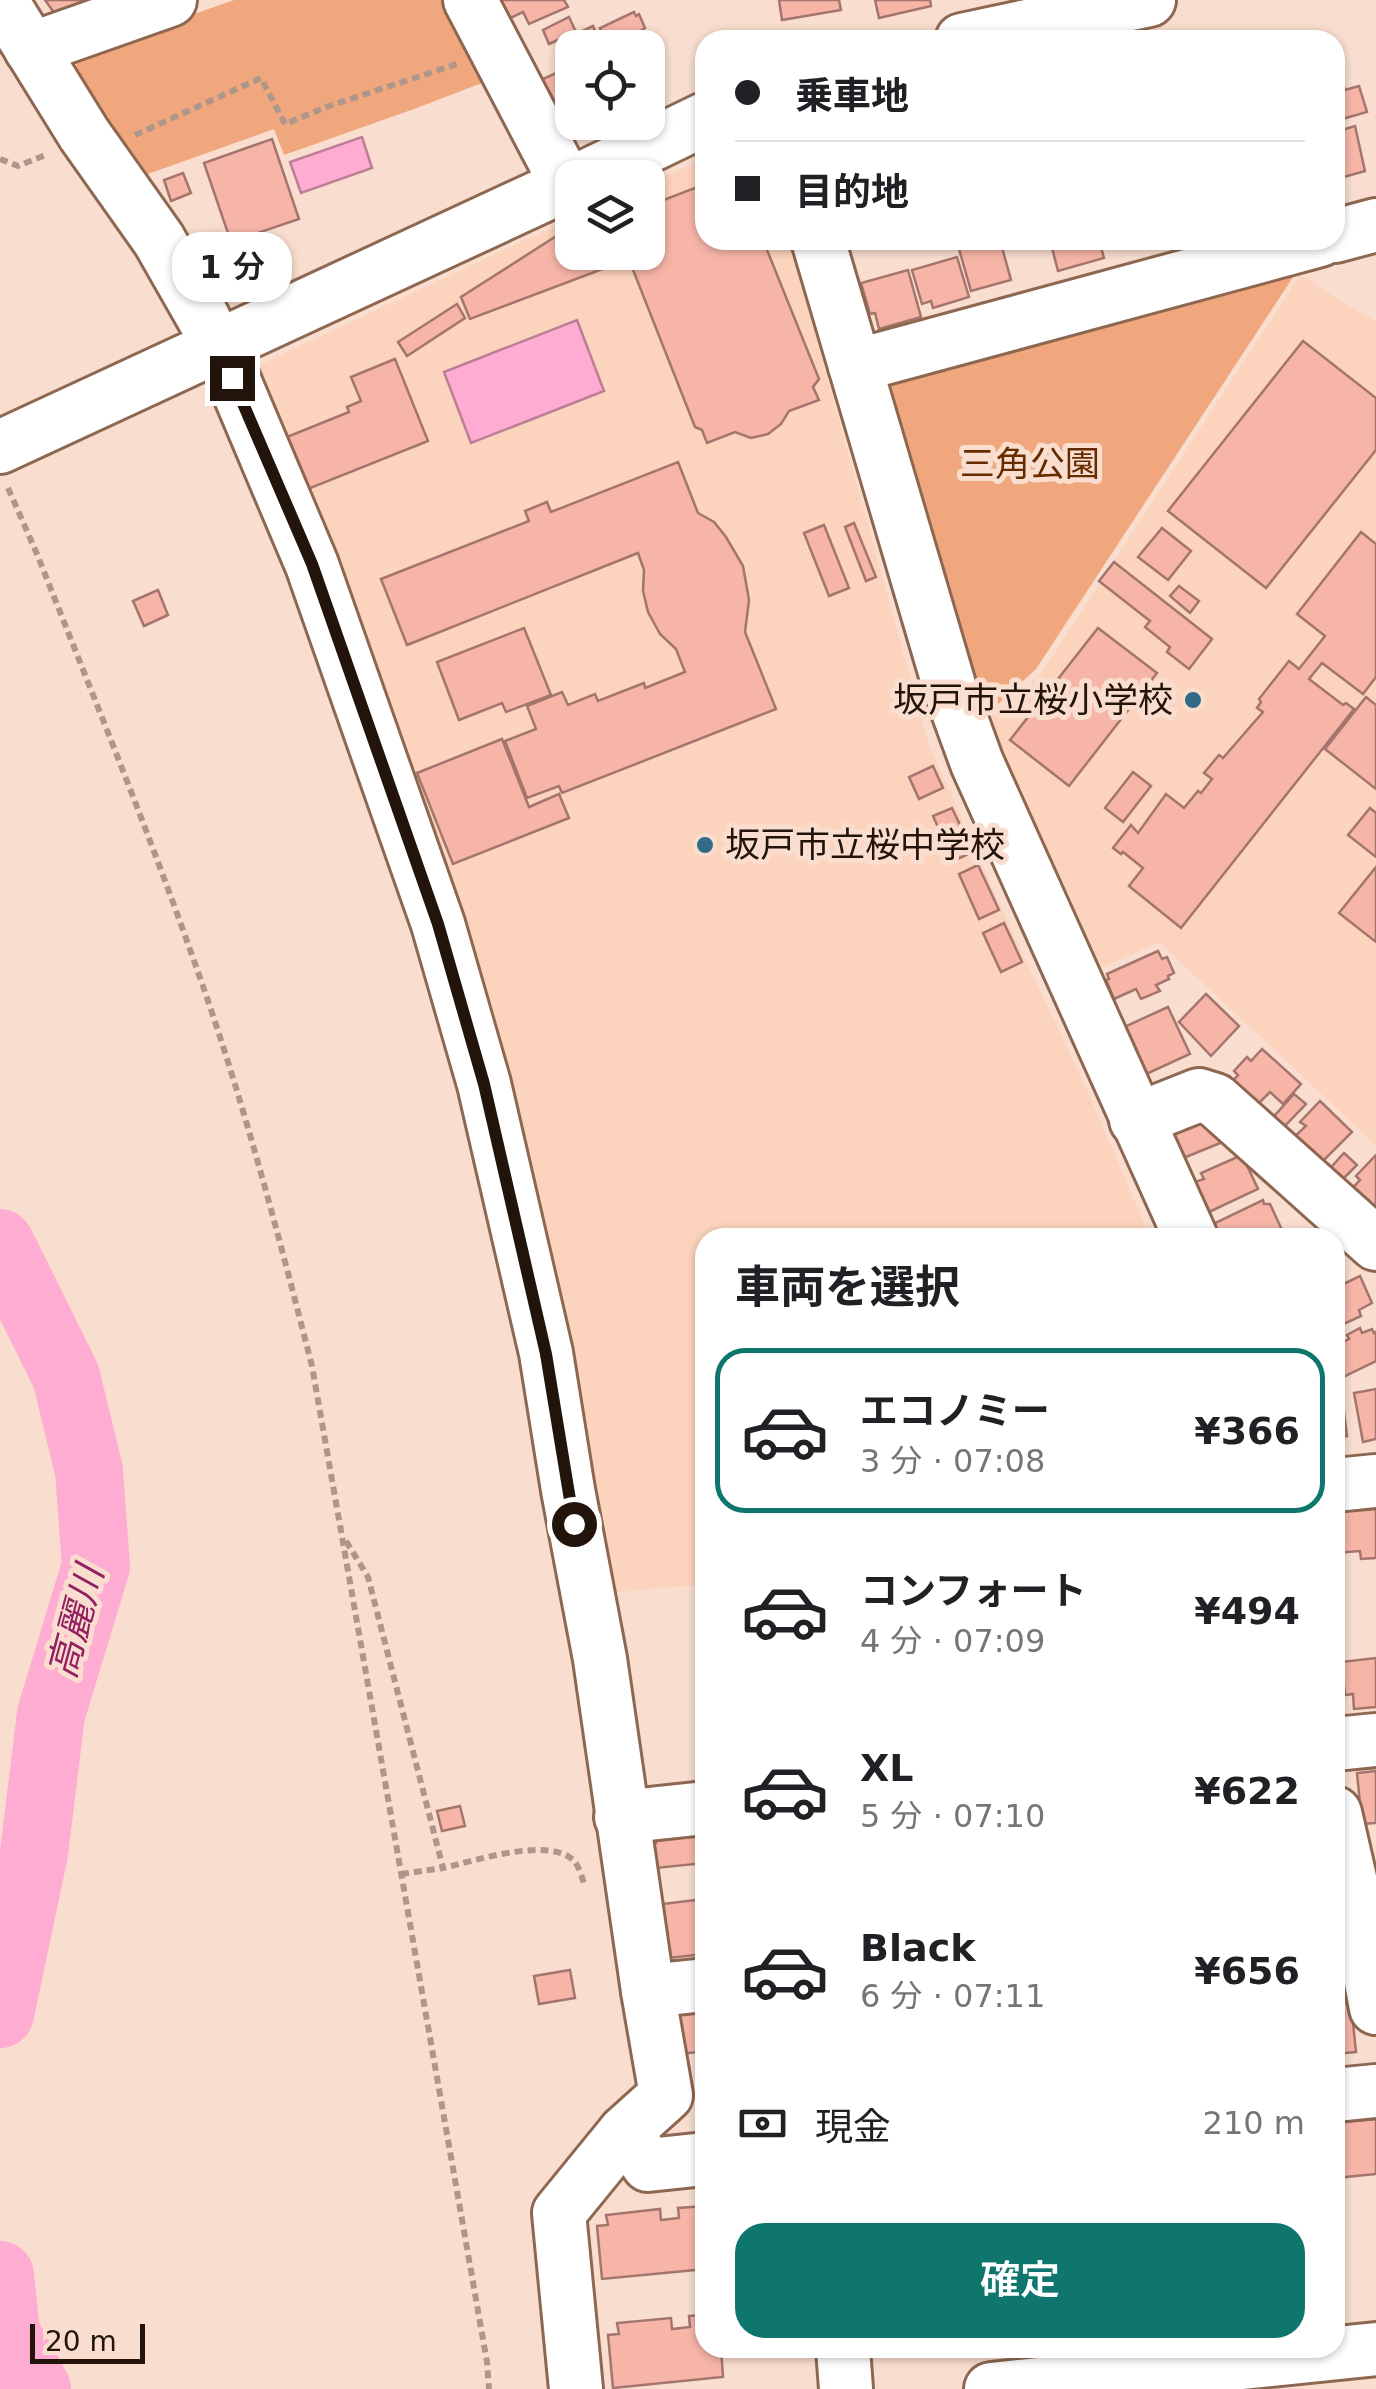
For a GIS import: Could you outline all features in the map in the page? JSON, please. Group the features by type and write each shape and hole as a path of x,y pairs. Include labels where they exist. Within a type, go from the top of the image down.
{"street":[{"path":"0,0 159,240 204,319"},
{"path":"31,49 170,0"},
{"path":"470,0 561,160"},
{"path":"1009,30 1149,0"},
{"path":"620,160 695,125"},
{"path":"2,461 555,191"},
{"path":"1345,233 1376,225"},
{"path":"821,250 951,692 977,763 1186,1228"},
{"path":"855,366 1283,250"},
{"path":"232,378 312,564 438,924 484,1084 546,1354 600,1659 666,2096 626,2132 559,2213 576,2389"},
{"path":"1136,1120 1199,1095 1215,1100 1376,1244"},
{"path":"1345,1483 1376,1481"},
{"path":"1345,1743 1376,1740"},
{"path":"622,1817 695,1809"},
{"path":"1345,1861 1376,2008"},
{"path":"648,1991 695,1986"},
{"path":"1345,2094 1376,2091"},
{"path":"626,2132 648,2166 695,2160"},
{"path":"1345,2352 1376,2349"},
{"path":"844,2358 846,2389"},
{"path":"991,2389 1289,2358"}],"path":[{"path":"98,152 261,78 285,124 496,51"},
{"path":"0,159 18,166 43,156"},
{"path":"2,461 194,958 279,1237 312,1366 490,2389"},
{"path":"343,1536 368,1578 444,1868"},
{"path":"400,1874 534,1849 563,1853 576,1863 588,1899"}],"shaded area":[{"path":"362,137 372,168 301,193 290,162"},
{"name":"坂戸市立桜中学校","path":"695,163 695,250 792,250 929,745 1146,1228 695,1228 695,1585 607,1593 529,1163 492,1005 406,753 253,368 555,226 555,270 665,270 665,176"},
{"name":"坂戸市立桜小学校","path":"1300,275 1376,322 1376,1145 1159,942 1096,970 1067,909 1074,905 1016,782 1003,774 980,725 1040,675"},
{"path":"577,320 604,391 471,443 444,372"}],"green space":[{"path":"234,0 455,0 495,78 284,155 274,129 145,175 75,67 81,54"},
{"name":"三角公園","path":"1303,262 1036,669 980,721 888,394 895,378"}],"building":[{"path":"45,0 89,0 60,21"},
{"path":"494,0 564,0 568,7 529,24 523,12 504,21"},
{"path":"779,0 839,0 841,10 782,20"},
{"path":"875,0 930,0 931,6 879,18"},
{"path":"634,12 645,28 601,30"},
{"path":"569,17 575,30 555,30 555,41 549,44 543,30"},
{"path":"555,74 555,129 534,83"},
{"path":"1359,86 1367,112 1345,118 1345,90"},
{"path":"1355,126 1365,171 1345,177 1345,129"},
{"path":"272,139 299,219 231,242 204,163"},
{"path":"183,173 191,193 171,201 164,180"},
{"path":"695,188 695,250 767,250 819,379 813,387 819,400 789,411 768,434 751,438 735,432 707,443 702,430 695,427 633,270 665,270 665,199"},
{"path":"555,237 555,270 600,270 470,319 461,297"},
{"path":"959,250 1003,250 1011,280 971,291"},
{"path":"1053,250 1102,250 1104,258 1058,271"},
{"path":"957,257 969,297 933,308 931,301 922,304 912,270"},
{"path":"908,270 921,317 879,329 861,283"},
{"path":"457,304 465,318 407,356 398,342"},
{"path":"1303,341 1376,398 1376,450 1266,588 1168,511"},
{"path":"395,359 428,441 308,489 287,437 349,412 347,407 361,401 351,377"},
{"path":"678,462 698,513 714,522 743,566 749,600 745,632 776,709 562,793 559,786 527,798 505,741 536,729 527,706 562,692 568,705 595,694 598,701 685,672 676,649 660,634 648,612 644,570 638,553 407,645 381,579 529,521 525,511 547,502 551,512"},
{"path":"854,523 876,577 866,581 845,527"},
{"path":"824,525 849,588 829,596 804,533"},
{"path":"1162,528 1191,551 1168,580 1138,557"},
{"path":"1361,532 1376,544 1376,677 1363,694 1322,663 1309,679 1354,709 1181,928 1129,886 1143,868 1113,848 1131,825 1138,833 1166,794 1184,808 1198,791 1201,793 1212,779 1204,773 1219,755 1223,758 1263,712 1257,708 1259,699 1289,661 1299,669 1325,636 1297,614"},
{"path":"1114,562 1212,639 1189,669 1145,627 1150,621 1099,581"},
{"path":"1179,586 1199,601 1190,613 1170,596"},
{"path":"158,590 168,615 144,626 133,601"},
{"path":"524,628 551,695 506,712 502,703 459,720 437,662"},
{"path":"1098,628 1157,673 1069,786 1010,740"},
{"path":"1366,697 1376,705 1376,789 1325,749"},
{"path":"502,739 529,807 559,794 569,818 453,864 417,773"},
{"path":"933,766 943,788 919,799 909,777"},
{"path":"1133,772 1151,786 1123,822 1105,808"},
{"path":"952,808 973,852 953,861 933,816"},
{"path":"1370,808 1376,813 1376,857 1348,835"},
{"path":"978,865 999,910 979,919 959,874"},
{"path":"1376,867 1376,942 1339,913"},
{"path":"1004,923 1022,962 1001,972 983,933"},
{"path":"1158,951 1162,959 1167,957 1174,973 1156,985 1160,991 1141,999 1136,989 1114,999 1107,974"},
{"path":"1206,994 1239,1026 1211,1056 1179,1022"},
{"path":"1168,1007 1190,1054 1144,1075 1122,1028"},
{"path":"1262,1049 1301,1084 1283,1104 1270,1092 1257,1105 1232,1082 1238,1075 1234,1071"},
{"path":"1294,1094 1306,1104 1278,1133 1267,1124"},
{"path":"1320,1101 1352,1132 1321,1163 1294,1137 1306,1126 1300,1122"},
{"path":"1222,1120 1230,1139 1181,1159 1167,1125"},
{"path":"1344,1153 1357,1165 1337,1185 1325,1174"},
{"path":"1242,1155 1258,1189 1209,1212 1195,1182 1204,1179 1201,1173"},
{"path":"1376,1155 1376,1215 1350,1191 1360,1180 1356,1176"},
{"path":"1263,1200 1270,1204 1281,1228 1215,1228 1213,1224"},
{"path":"1360,1276 1372,1303 1359,1310 1361,1316 1345,1323 1345,1283"},
{"path":"1360,1328 1362,1333 1372,1329 1376,1332 1376,1361 1345,1376 1345,1341 1349,1339 1347,1335"},
{"path":"1376,1389 1376,1439 1363,1442 1354,1393"},
{"path":"1376,1507 1376,1558 1361,1559 1360,1551 1345,1552 1345,1509"},
{"path":"1376,1658 1376,1707 1354,1709 1353,1694 1345,1695 1345,1662"},
{"path":"1376,1771 1376,1823 1362,1824 1357,1773"},
{"path":"460,1806 465,1826 442,1831 437,1811"},
{"path":"695,1828 695,1864 656,1868 655,1837"},
{"path":"695,1900 695,1955 668,1958 662,1904"},
{"path":"570,1970 575,1998 539,2004 534,1976"},
{"path":"1351,2003 1356,2052 1345,2053 1345,2004"},
{"path":"695,2009 695,2052 681,2054 677,2010"},
{"path":"1376,2119 1376,2174 1345,2177 1345,2122"},
{"path":"695,2207 695,2270 602,2279 597,2226 608,2225 606,2215 660,2209 661,2220 679,2218 678,2208"},
{"path":"689,2316 695,2316 695,2358 722,2358 723,2377 613,2388 608,2335 619,2334 617,2323 671,2318 672,2329 690,2327"}],"waterway":[{"name":"高麗川","path":"0,1243 66,1376 89,1471 96,1566 51,1714 34,1853 0,2014"},
{"name":"高麗川","path":"0,2275 6,2333 37,2389"}],"place":[{"name":"坂戸市立桜小学校","path":"1193,700"},
{"name":"坂戸市立桜中学校","path":"705,845"}],"route":[{"path":"232,378 312,564 438,924 484,1084 546,1354 574,1524"}]}
